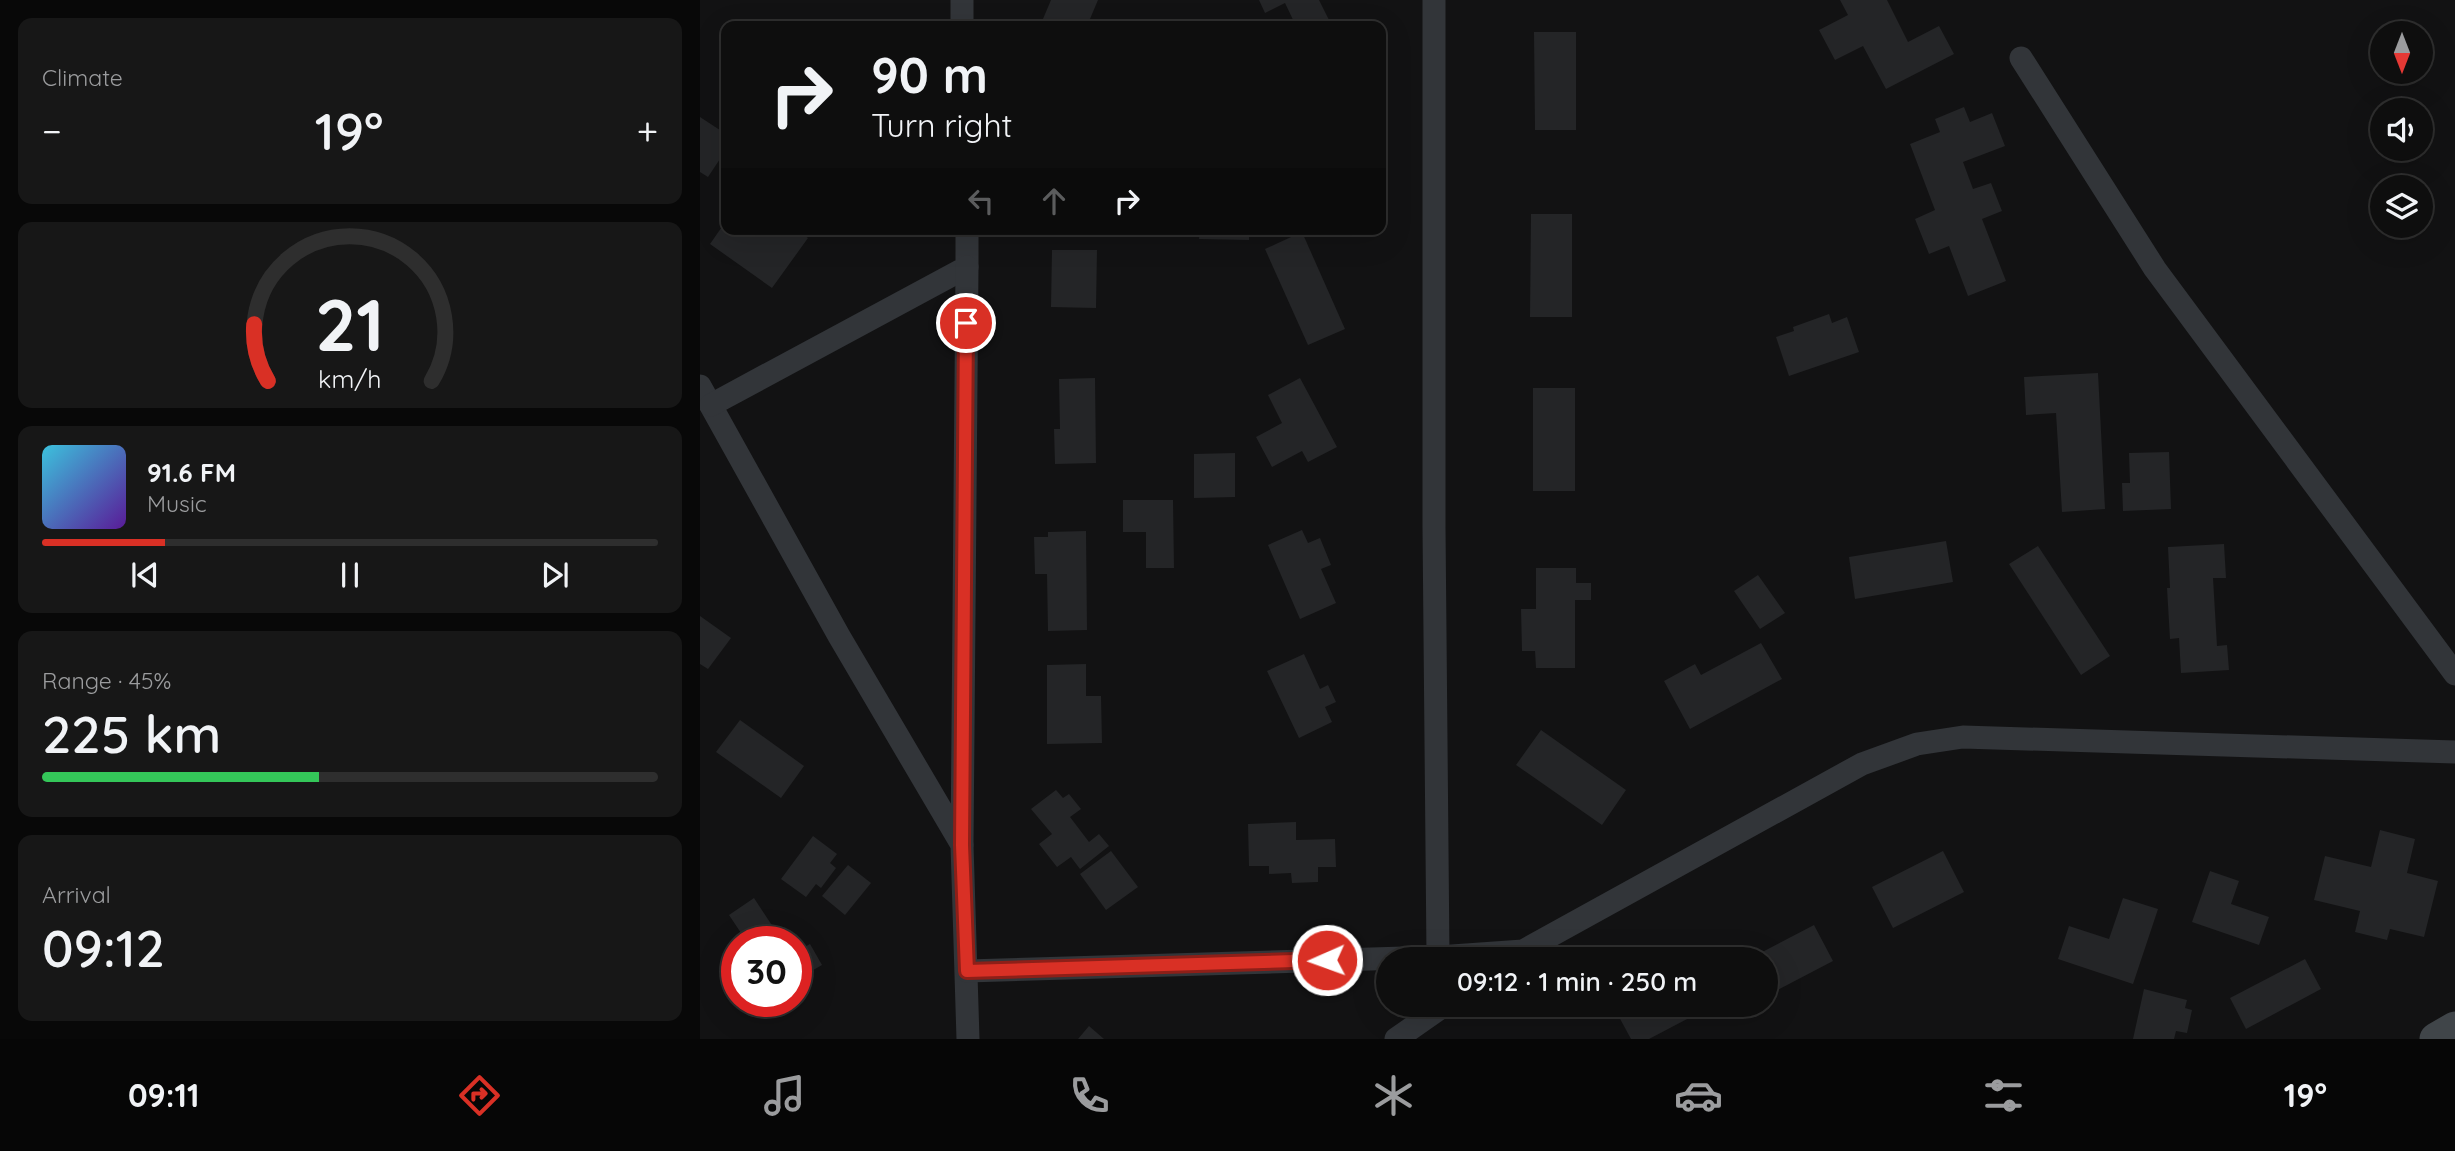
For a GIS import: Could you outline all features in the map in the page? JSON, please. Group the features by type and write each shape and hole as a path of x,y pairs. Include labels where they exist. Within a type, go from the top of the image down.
{"street":[{"path":"962,0 962,21"},
{"path":"1434,0 1434,527 1438,947"},
{"path":"2021,58 2155,269 2455,674"},
{"path":"967,235 962,845 968,1039"},
{"path":"962,845 839,636 705,396 967,267"},
{"path":"1532,947 1862,764 1917,744 1963,737 2455,752"},
{"path":"967,971 1376,959"},
{"path":"1396,1039 1427,1017"},
{"path":"2436,1039 2455,1028"}],"building":[{"path":"1051,0 1098,0 1089,21 1042,21"},
{"path":"1259,0 1319,0 1330,21 1294,21 1285,3 1265,13"},
{"path":"1840,0 1887,0 1908,42 1939,26 1954,54 1886,89 1863,46 1835,60 1819,30 1848,15"},
{"path":"1534,32 1576,32 1576,130 1535,130"},
{"path":"1964,107 1970,122 1992,113 2005,146 1963,162 1973,189 1991,183 2002,211 1982,219 2006,281 1968,296 1949,246 1929,254 1915,219 1935,210 1910,144 1940,132 1935,119"},
{"path":"700,117 721,131 721,158 708,177 700,172"},
{"path":"1531,214 1572,214 1572,317 1530,317"},
{"path":"721,228 721,235 804,235 808,238 772,288 710,244"},
{"path":"1199,235 1249,235 1249,240 1199,239"},
{"path":"1295,235 1303,235 1345,329 1308,345 1265,249"},
{"path":"1052,250 1097,250 1096,308 1051,307"},
{"path":"1829,314 1832,323 1847,317 1859,352 1789,376 1776,337 1794,331 1793,327"},
{"path":"2098,373 2105,509 2062,512 2056,413 2026,415 2024,377"},
{"path":"1095,378 1096,463 1055,464 1054,429 1060,429 1059,379"},
{"path":"1300,378 1337,447 1308,462 1302,451 1272,467 1256,437 1282,423 1268,395"},
{"path":"1533,388 1575,388 1575,491 1533,491"},
{"path":"2169,452 2171,509 2123,511 2122,483 2130,483 2129,453"},
{"path":"1235,453 1235,497 1194,498 1194,454"},
{"path":"1123,500 1173,500 1174,568 1146,568 1146,532 1123,532"},
{"path":"1302,530 1308,543 1320,538 1331,565 1321,569 1336,603 1300,619 1268,545"},
{"path":"1086,531 1087,630 1048,631 1047,574 1035,574 1034,537 1048,537 1048,532"},
{"path":"1946,541 1953,582 1855,599 1849,557"},
{"path":"2224,544 2226,578 2213,578 2217,646 2227,645 2229,670 2181,673 2179,638 2170,639 2168,547"},
{"path":"2038,546 2110,656 2081,675 2009,564"},
{"path":"1536,568 1576,568 1576,583 1591,583 1591,600 1575,600 1575,668 1536,668 1535,651 1522,651 1521,609 1536,609"},
{"path":"1758,575 1785,613 1760,629 1734,591"},
{"path":"700,616 731,638 708,669 700,664"},
{"path":"1761,643 1782,679 1690,729 1664,681 1695,664 1701,675"},
{"path":"1304,654 1320,689 1328,685 1336,702 1325,707 1332,722 1299,738 1267,671"},
{"path":"1086,664 1086,696 1101,696 1102,743 1047,744 1047,665"},
{"path":"740,720 804,766 781,798 716,752"},
{"path":"1541,730 1626,790 1602,825 1516,765"},
{"path":"1056,790 1063,798 1069,794 1081,809 1070,817 1089,842 1099,834 1109,846 1080,869 1071,857 1057,867 1039,844 1052,834 1031,809"},
{"path":"1296,822 1296,840 1335,839 1336,867 1318,867 1318,882 1292,883 1291,873 1269,874 1269,866 1249,866 1248,824"},
{"path":"2380,830 2415,839 2407,873 2438,881 2424,937 2390,929 2387,940 2355,932 2360,911 2314,900 2325,856 2371,867"},
{"path":"813,836 837,854 830,863 836,868 821,888 816,884 806,897 781,879"},
{"path":"1111,851 1138,887 1106,910 1080,874"},
{"path":"1943,851 1964,892 1893,928 1872,887"},
{"path":"848,865 871,883 845,915 822,896"},
{"path":"2210,871 2239,881 2231,904 2269,917 2259,945 2192,922"},
{"path":"754,898 772,926 736,926 729,915"},
{"path":"2123,898 2158,909 2133,984 2058,959 2069,926 2109,939"},
{"path":"1814,925 1833,961 1778,990 1778,947 1772,947"},
{"path":"812,948 822,965 812,971"},
{"path":"2305,959 2321,989 2246,1029 2230,998"},
{"path":"2144,989 2187,1000 2185,1008 2192,1010 2187,1033 2176,1031 2174,1039 2133,1039"},
{"path":"1619,1017 1691,1017 1649,1039 1631,1039"},
{"path":"1089,1026 1104,1039 1078,1039"}],"route":[{"path":"966,323 962,845 967,971 1327,960"}]}
